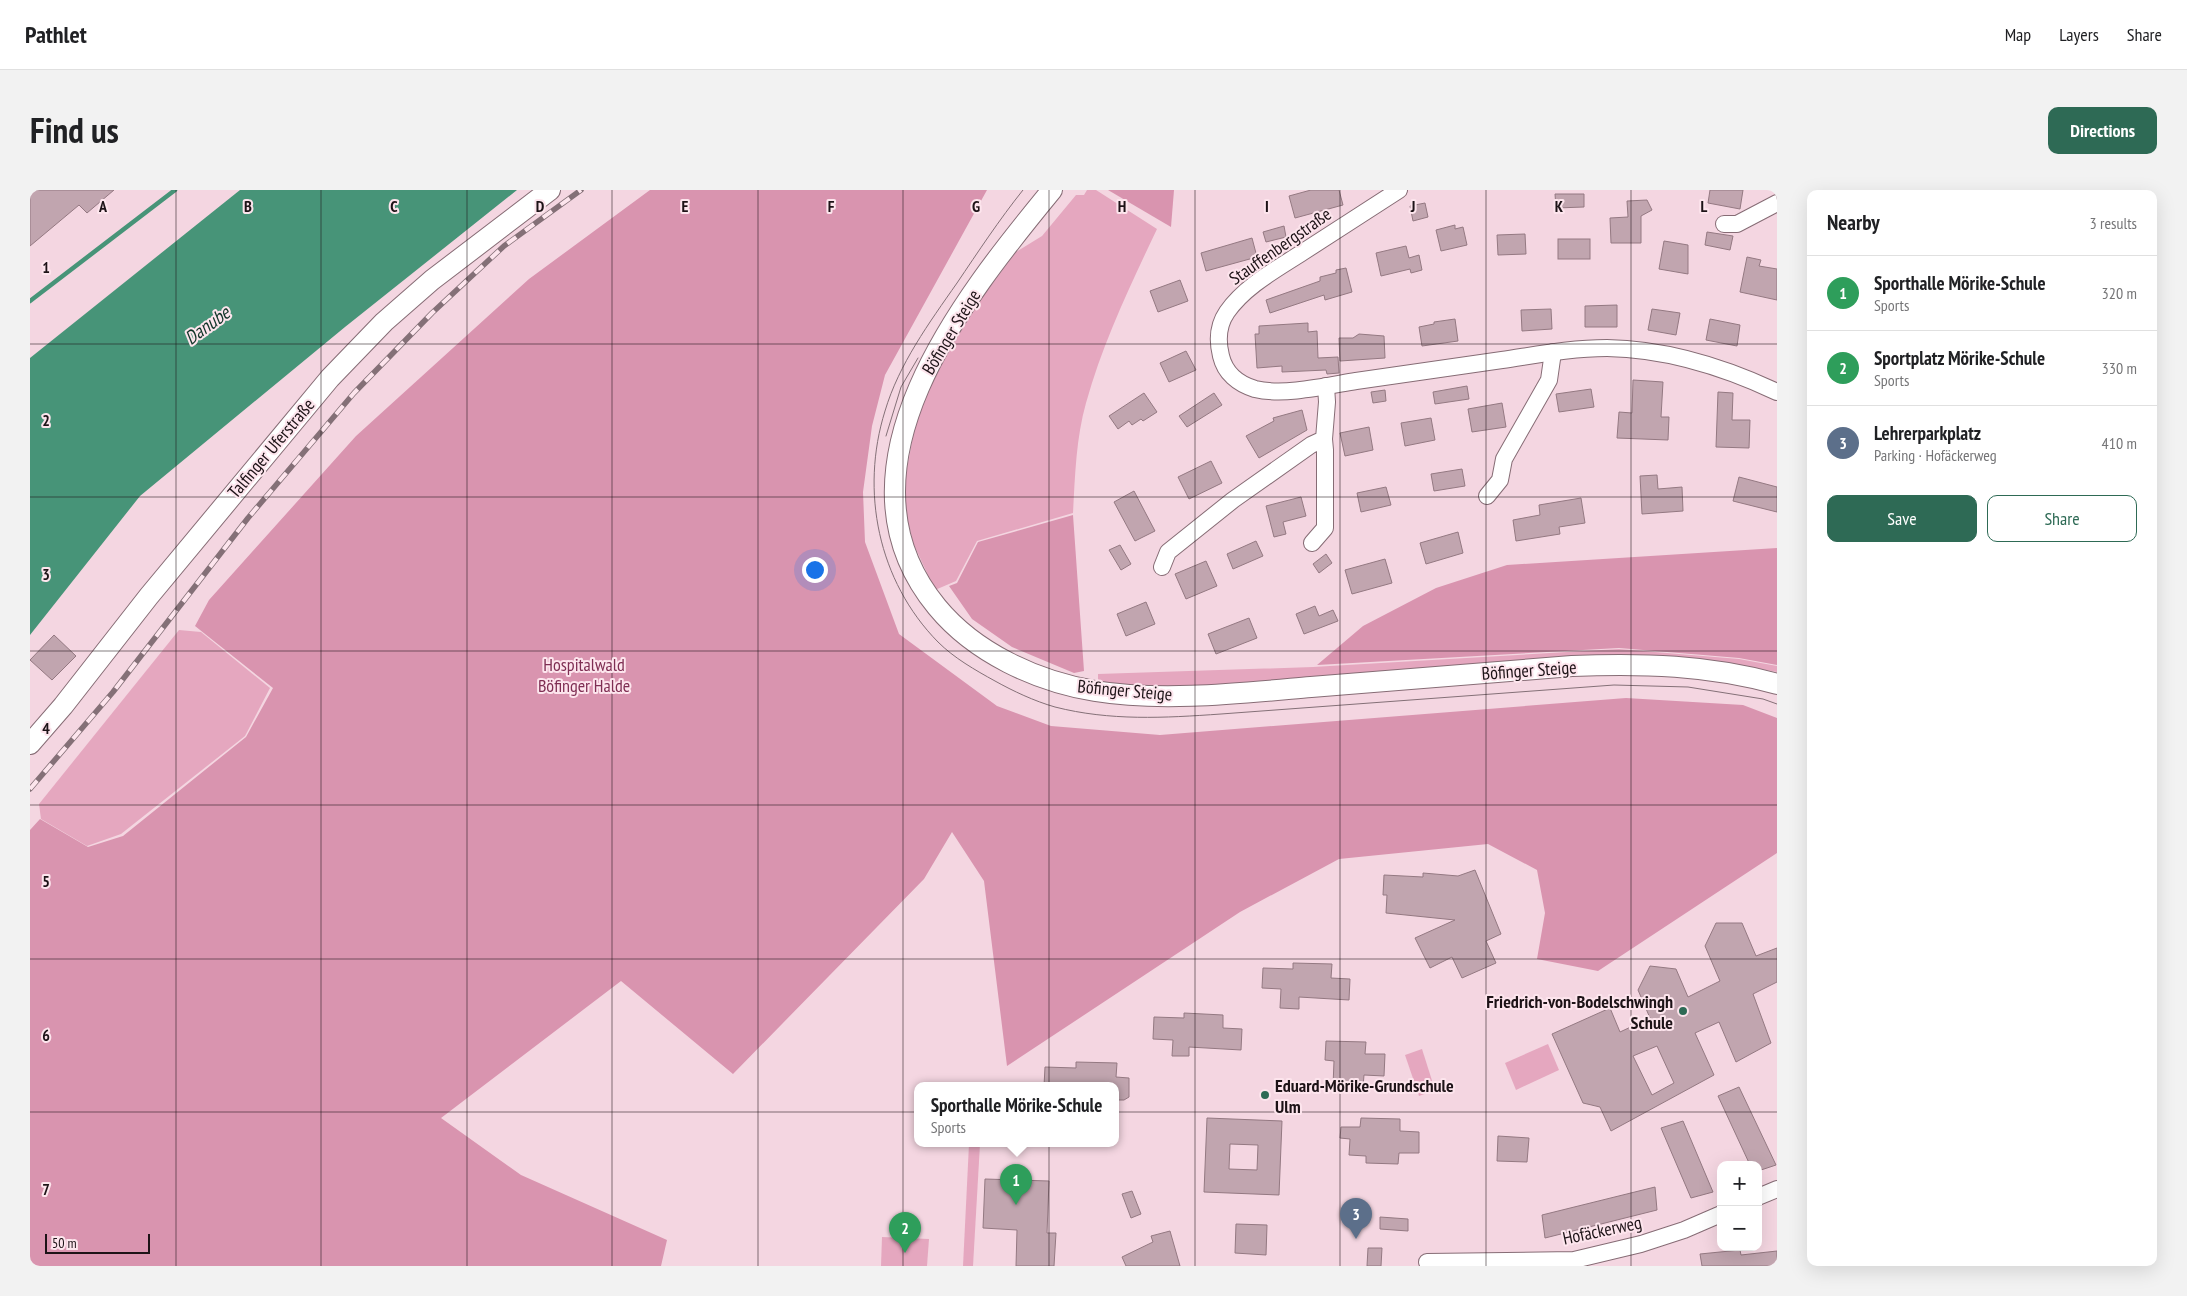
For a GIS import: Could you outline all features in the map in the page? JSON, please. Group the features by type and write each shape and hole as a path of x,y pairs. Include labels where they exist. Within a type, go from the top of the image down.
{"street":[{"name":"Talfinger Uferstraße","path":"30,744 64,706 149,596 330,378 384,322 432,280 550,190"},
{"name":"Böfinger Steige","path":"1052,190 996,259 950,327 919,386 906,418 897,458 894,490 897,516 908,559 924,592 951,624 988,652 1059,682 1094,690 1127,694 1184,695 1263,691 1572,666 1621,664 1688,668 1747,676 1777,684"},
{"name":"Stauffenbergstraße","path":"1399,190 1275,270 1242,294 1220,324 1218,345 1223,367 1231,376 1254,388 1274,391 1326,386 1553,352 1606,348 1652,352 1739,374 1777,392"},
{"path":"1724,224 1736,224 1777,203"},
{"path":"1487,496 1500,480 1504,459 1549,380 1553,352"},
{"path":"1312,543 1325,528 1324,439 1327,402 1326,386"},
{"path":"1162,567 1168,552 1234,500 1311,445 1324,439"},
{"path":"1762,1195 1777,1189"},
{"name":"Hofäckerweg","path":"1427,1262 1574,1260 1641,1244 1684,1230 1717,1216"}],"shaded area":[{"path":"1087,190 1096,190 1157,229 1127,293 1100,358 1086,403 1078,444 1073,513 977,541 956,581 935,590 914,545 906,515 904,484 916,421 934,376 960,327 1016,252 1042,236 1076,195 1084,195"},
{"path":"179,630 201,632 270,688 245,736 121,834 87,846 41,819 39,804"},
{"path":"1619,649 1739,659 1777,666 1777,672 1739,665 1668,658 1208,686 1153,687 1098,682 1098,674 1313,667"},
{"path":"1548,1044 1559,1070 1516,1090 1505,1063"},
{"path":"1422,1049 1435,1090 1419,1096 1405,1055"},
{"path":"969,1147 980,1147 973,1266 963,1266"},
{"path":"882,1237 929,1239 927,1266 881,1266"}],"green space":[{"name":"Hospitalwald Böfinger Halde","path":"650,190 987,190 885,375 872,426 863,492 865,542 899,634 997,706 1051,726 1160,735 1626,698 1743,705 1777,718 1777,853 1598,971 1537,959 1545,913 1537,870 1488,844 1339,859 1240,912 1007,1066 984,881 952,832 924,879 733,1074 621,981 441,1118 521,1175 667,1240 661,1266 30,1266 30,830 40,819 88,847 123,836 246,737 273,688 195,626 209,600 356,436 529,279"},
{"path":"1108,190 1174,190 1171,227"},
{"path":"1073,515 1084,671 1074,673 1012,647 972,619 949,586 957,583 978,542"},
{"path":"1777,548 1777,665 1739,658 1619,648 1317,665 1363,626 1436,588 1507,565"}],"water":[{"name":"Danube","path":"240,190 517,190 345,327 140,496 30,635 30,358"}],"building":[{"path":"30,190 114,190 87,213 79,205 30,246"},
{"path":"1311,190 1339,190 1343,205 1295,218 1289,196"},
{"path":"1710,190 1743,190 1740,209 1708,203"},
{"path":"1555,194 1584,194 1584,207 1556,208"},
{"path":"1647,200 1652,210 1641,216 1641,243 1611,243 1610,218 1628,217 1627,201"},
{"path":"1425,203 1428,217 1413,221 1410,206"},
{"path":"1455,225 1455,229 1463,227 1467,245 1441,251 1436,230"},
{"path":"1284,226 1286,237 1266,242 1263,232"},
{"path":"1707,232 1733,236 1730,250 1705,245"},
{"path":"1525,234 1526,254 1498,255 1497,235"},
{"path":"1252,238 1257,257 1206,271 1201,253"},
{"path":"1558,239 1590,239 1590,259 1558,259"},
{"path":"1664,241 1688,245 1688,274 1659,269"},
{"path":"1406,246 1409,258 1419,255 1422,270 1411,273 1410,269 1381,276 1376,253"},
{"path":"1747,257 1761,260 1759,266 1777,269 1777,300 1740,292"},
{"path":"1346,268 1352,292 1325,300 1324,295 1270,313 1266,300 1320,281 1320,277"},
{"path":"1180,280 1188,301 1158,312 1150,291"},
{"path":"1617,305 1617,327 1585,327 1585,306"},
{"path":"1551,309 1552,329 1522,331 1521,310"},
{"path":"1652,309 1680,313 1676,335 1648,330"},
{"path":"1455,319 1458,341 1422,346 1419,327 1434,324 1434,322"},
{"path":"1710,319 1740,325 1737,346 1706,340"},
{"path":"1308,323 1308,332 1317,331 1318,358 1338,357 1339,373 1327,374 1326,370 1282,372 1282,366 1257,368 1255,334 1259,334 1259,326"},
{"path":"1359,334 1384,336 1385,358 1340,361 1339,338 1353,338"},
{"path":"1186,351 1196,370 1169,382 1160,363"},
{"path":"1633,380 1663,382 1661,417 1669,417 1668,440 1617,438 1619,412 1632,413"},
{"path":"1467,386 1469,399 1435,404 1433,392"},
{"path":"1591,389 1594,407 1559,412 1556,394"},
{"path":"1385,390 1386,401 1373,403 1371,392"},
{"path":"1718,392 1733,393 1732,420 1750,420 1749,448 1716,447"},
{"path":"1144,393 1157,412 1143,421 1141,419 1132,425 1129,421 1118,429 1109,416"},
{"path":"1214,393 1222,405 1187,427 1179,416"},
{"path":"1502,403 1506,427 1472,432 1468,409"},
{"path":"1302,410 1307,430 1259,458 1246,436 1274,421 1273,418"},
{"path":"1431,418 1435,440 1405,446 1401,423"},
{"path":"1369,427 1373,450 1345,456 1340,433"},
{"path":"1211,461 1222,483 1189,499 1178,477"},
{"path":"1462,469 1465,486 1434,491 1431,474"},
{"path":"1657,475 1658,489 1682,487 1683,511 1642,514 1640,476"},
{"path":"1739,477 1777,487 1777,512 1733,501"},
{"path":"1386,487 1391,505 1361,512 1357,493"},
{"path":"1134,491 1155,531 1135,541 1114,502"},
{"path":"1301,497 1306,516 1283,522 1286,534 1274,537 1266,506"},
{"path":"1581,498 1585,523 1559,527 1560,534 1516,541 1513,520 1540,515 1539,505"},
{"path":"1458,532 1463,553 1426,564 1420,543"},
{"path":"1256,541 1263,556 1233,569 1227,554"},
{"path":"1120,545 1131,564 1121,570 1109,550"},
{"path":"1326,554 1332,563 1319,573 1313,564"},
{"path":"1385,559 1392,583 1352,594 1345,570"},
{"path":"1206,561 1217,586 1186,599 1175,574"},
{"path":"1146,602 1155,624 1126,636 1117,614"},
{"path":"1315,606 1319,616 1333,610 1338,621 1304,634 1296,614"},
{"path":"1249,618 1257,638 1216,654 1208,634"},
{"path":"54,635 76,656 52,680 30,660"},
{"path":"1475,870 1501,934 1486,941 1496,963 1462,978 1452,957 1430,968 1415,938 1455,920 1386,913 1387,895 1383,895 1384,875 1423,877 1423,873 1458,876"},
{"name":"Friedrich-von-Bodelschwingh Schule","path":"1716,923 1742,923 1756,956 1777,948 1777,982 1753,994 1771,1043 1736,1062 1719,1022 1695,1033 1714,1075 1611,1131 1600,1107 1583,1103 1552,1034 1610,1008 1620,1032 1650,1018 1638,990 1650,966 1676,969 1688,997 1720,981 1705,946","holes":["1657,1046 1674,1083 1652,1095 1633,1056"]},
{"path":"1293,963 1332,964 1331,978 1350,979 1349,1000 1299,997 1299,1009 1280,1008 1281,989 1262,988 1263,968 1293,969"},
{"path":"1184,1013 1223,1015 1223,1028 1242,1029 1241,1050 1189,1047 1189,1056 1172,1056 1173,1040 1153,1039 1154,1017 1184,1018"},
{"path":"1326,1041 1366,1042 1365,1054 1385,1054 1384,1076 1364,1075 1363,1087 1333,1086 1334,1061 1325,1060"},
{"path":"1076,1062 1117,1063 1116,1077 1129,1078 1129,1097 1119,1100 1119,1082 1044,1082 1045,1067 1076,1068"},
{"path":"1739,1087 1776,1165 1762,1170 1762,1161 1748,1161 1718,1096"},
{"path":"1207,1118 1282,1121 1279,1195 1204,1192","holes":["1230,1144 1258,1145 1257,1170 1229,1169"]},
{"path":"1361,1118 1400,1119 1400,1131 1419,1132 1419,1153 1399,1153 1398,1164 1366,1163 1366,1156 1349,1155 1350,1139 1340,1138 1341,1127 1360,1127"},
{"path":"1683,1121 1713,1192 1691,1198 1661,1128"},
{"path":"1498,1136 1529,1138 1527,1162 1497,1161"},
{"path":"985,1179 1049,1181 1047,1233 1056,1233 1054,1266 1016,1266 1017,1230 983,1228"},
{"path":"1655,1187 1657,1210 1545,1238 1542,1215"},
{"path":"1132,1191 1141,1214 1131,1218 1122,1194"},
{"path":"1380,1217 1408,1219 1408,1231 1380,1229"},
{"path":"1236,1224 1267,1225 1266,1255 1235,1253"},
{"path":"1170,1231 1180,1266 1126,1266 1122,1257 1153,1242 1151,1236"},
{"path":"1368,1248 1382,1248 1381,1266 1367,1266"},
{"path":"1740,1251 1741,1255 1777,1251 1777,1266 1702,1266 1700,1254"}],"waterway":[{"path":"30,301 175,190"}],"tram line":[{"path":"1023,190 936,313 898,377 885,411 878,441 874,472 875,503 880,534 888,563 901,591 917,618 938,642 972,668 1024,696 1055,707 1096,715 1137,717 1200,715 1614,685 1688,687 1763,699 1777,704"},
{"path":"886,436 901,387 918,358"}],"railway":[{"path":"30,789 113,692 248,518 354,393 432,313 504,246 581,190"}],"place":[{"name":"Friedrich-von-Bodelschwingh Schule","path":"1683,1011"},
{"name":"Eduard-Mörike-Grundschule Ulm","path":"1265,1095"},
{"name":"Sporthalle Mörike-Schule","path":"1016,1205"},
{"name":"Lehrerparkplatz","path":"1356,1239"},
{"name":"Sportplatz Mörike-Schule","path":"905,1253"}]}
